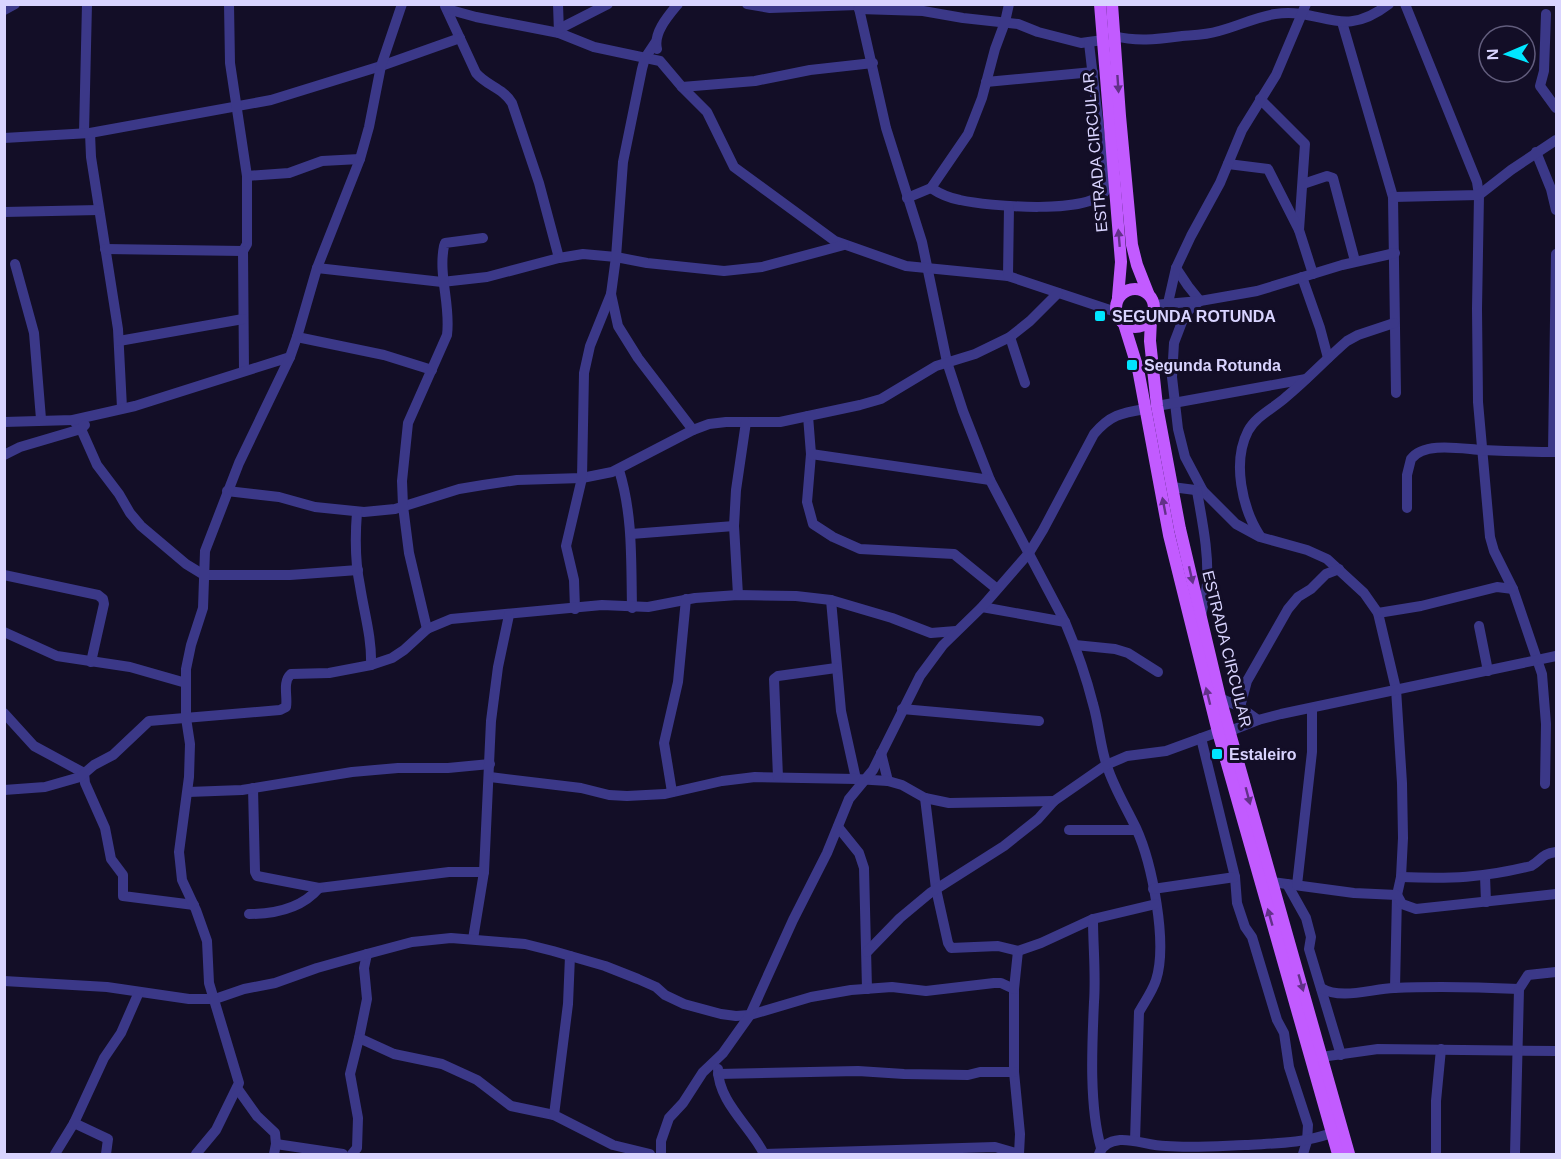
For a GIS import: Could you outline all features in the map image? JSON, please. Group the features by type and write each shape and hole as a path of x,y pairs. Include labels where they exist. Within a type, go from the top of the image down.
{"main road":[{"name":"ESTRADA CIRCULAR","path":"1100,4 1115,53 1132,245 1148,293"},
{"name":"ESTRADA CIRCULAR","path":"1113,4 1109,38 1121,262 1119,297"},
{"path":"1136,288 1148,293 1154,305 1151,319 1139,327 1124,324 1116,312 1119,297 1123,292 1136,288"},
{"name":"ESTRADA CIRCULAR","path":"1151,319 1151,407 1169,535 1338,1155"},
{"name":"ESTRADA CIRCULAR","path":"1124,324 1151,407 1172,487 1220,698 1224,732 1272,882 1349,1155"}],"street":[{"path":"4,10 15,4"},
{"path":"87,4 87,133 119,341 122,408"},
{"path":"229,4 230,63 247,176 249,232 248,244 243,251 243,371"},
{"path":"196,1155 216,1130 239,1080 209,983 207,941 182,880 179,852 188,792 190,744 186,718 186,683 191,645 203,608 205,551 227,491 297,338 317,268 360,159 381,66 402,4"},
{"path":"558,4 559,31"},
{"path":"559,31 608,4"},
{"path":"576,609 574,580 566,546 582,478 584,373 590,346 611,294 623,162 645,58 656,43 662,26 678,4"},
{"path":"747,4 770,8 859,6 916,11 1018,24 1038,32 1089,43 1109,38 1131,41 1203,35 1257,18 1304,9 1326,20 1357,21 1373,15 1389,4"},
{"path":"907,198 931,188 968,134 1005,22 1008,4"},
{"path":"1257,4 1257,18"},
{"path":"1403,5 1412,19 1430,71 1477,182 1479,195 1478,402 1490,537 1494,551 1514,589 1542,674 1551,726 1545,784"},
{"path":"859,6 886,128 928,269 947,362 990,480 1075,645 1094,705 1106,765 1148,862 1156,904 1160,956 1157,978 1149,997 1139,1012 1135,1141"},
{"path":"445,7 476,17 559,31 594,47 660,61"},
{"path":"445,7 476,73 482,80 507,94 512,103 543,197 559,258"},
{"path":"1168,303 1176,268 1228,164 1242,130 1276,75 1304,9"},
{"path":"1546,14 1544,71 1540,86 1557,108"},
{"path":"1342,22 1393,198 1396,393"},
{"path":"4,138 87,133 271,100 381,66 460,38"},
{"path":"1115,53 1131,41"},
{"path":"656,43 660,61 707,112 734,167 835,241 906,266 1008,276 1116,312"},
{"path":"931,188 959,200 1009,206 1060,207 1097,198 1105,192 1089,43"},
{"path":"682,87 754,81 810,70 873,63"},
{"path":"986,82 1093,72"},
{"path":"1260,99 1305,144 1299,230"},
{"path":"1393,198 1479,195 1536,152 1557,140"},
{"path":"1536,152 1557,210"},
{"path":"247,176 289,173 322,161 360,159"},
{"path":"1228,164 1268,169 1299,230 1328,358"},
{"path":"1303,184 1327,176 1333,178 1355,261"},
{"path":"1008,276 1009,206"},
{"path":"4,212 99,210"},
{"path":"428,629 411,561 403,506 402,481 406,432 447,335 442,282 443,251 446,243 483,238"},
{"path":"317,268 442,282 487,277 583,254 724,270 762,267 845,245"},
{"path":"105,249 243,251"},
{"path":"1154,305 1200,301 1257,291 1355,261 1395,253"},
{"path":"1407,508 1407,475 1414,454 1439,448 1555,452 1557,254"},
{"path":"15,264 34,333 41,419"},
{"path":"1176,268 1200,301"},
{"path":"227,491 279,497 315,507 357,512 383,511 459,489 517,480 582,478 619,470 693,430 726,422 780,422 881,399 947,362 975,354 1010,337 1058,293"},
{"path":"611,294 618,326 638,358 693,430"},
{"path":"1200,301 1189,310 1174,343 1172,377 1178,429 1185,457 1200,491 1207,571 1207,586 1201,616"},
{"path":"119,341 243,319"},
{"path":"1260,537 1251,522 1240,471 1243,447 1249,429 1263,414 1286,397 1347,341 1394,323"},
{"path":"1010,337 1025,383"},
{"path":"297,338 384,355 432,370"},
{"path":"4,422 41,419 72,420 92,416 153,401 290,357"},
{"path":"661,1155 661,1141 669,1118 750,1015 849,800 860,779 873,770 920,676 943,645 982,607 1029,553 1094,434 1105,422 1119,413 1306,379"},
{"path":"4,455 20,447 81,429 92,416"},
{"path":"808,416 811,454 807,502 811,520 819,529 860,549 954,554 997,589"},
{"path":"72,420 81,429 97,465 141,526 186,564 204,575 290,575 358,570"},
{"path":"738,595 734,526 736,490 746,422"},
{"path":"811,454 990,480"},
{"path":"619,470 626,494 631,534 632,608"},
{"path":"1172,487 1200,491 1236,524 1260,537 1307,550 1327,559 1364,593 1378,613 1396,689 1402,783 1401,877 1397,895 1395,988"},
{"path":"357,512 356,550 371,648 371,664"},
{"path":"631,534 734,526"},
{"path":"1240,707 1247,681 1288,609 1298,597 1311,589 1326,574 1339,569"},
{"path":"1497,587 1505,572"},
{"path":"4,575 103,599 104,604 91,662"},
{"path":"1378,613 1428,604 1497,587 1514,589"},
{"path":"4,790 45,787 68,782 113,755 149,721 286,708 287,677 329,673 392,658 428,629 451,620 602,605 632,608 738,595 796,596 845,603 931,633 956,631"},
{"path":"672,792 664,743 678,682 686,600"},
{"path":"831,600 841,711 860,779"},
{"path":"834,615 845,603"},
{"path":"982,607 1065,622"},
{"path":"473,939 484,872 491,721 498,667 509,615"},
{"path":"1479,626 1488,671"},
{"path":"4,632 57,656 130,668 186,683"},
{"path":"931,633 943,645"},
{"path":"1075,645 1115,649 1128,653 1158,672"},
{"path":"867,952 900,918 936,889 1005,846 1038,819 1054,801 1106,765 1127,756 1166,751 1258,720 1557,656"},
{"path":"778,777 774,679 778,676 836,668"},
{"path":"1220,698 1240,707 1258,720"},
{"path":"1312,708 1312,752 1292,885 1306,918 1311,938 1309,949 1325,993 1341,1054"},
{"path":"902,709 1039,721"},
{"path":"4,713 34,746 84,773"},
{"path":"1201,738 1235,877 1237,903 1245,927 1252,938 1277,1020 1284,1033 1289,1067 1308,1125 1307,1149"},
{"path":"881,753 888,781"},
{"path":"188,792 253,788 352,772 490,764"},
{"path":"84,773 85,783 105,828 111,859 123,875 123,896 194,905"},
{"path":"490,777 627,796 672,792 722,781 755,777 860,779 888,781 902,785 925,798 949,803 1054,801"},
{"path":"253,788 255,872 257,876 319,888 449,872 484,872"},
{"path":"925,798 936,889 951,948 998,946 1018,951 1093,919 1156,904"},
{"path":"838,827 860,853 864,868 867,989"},
{"path":"1070,830 1136,830"},
{"path":"1401,877 1449,879 1485,876 1531,866 1543,855 1557,852"},
{"path":"1485,876 1486,902"},
{"path":"1153,889 1235,877"},
{"path":"1272,882 1354,893 1397,895"},
{"path":"249,914 290,908 311,898 319,888"},
{"path":"1397,895 1402,904 1416,909 1557,894"},
{"path":"1093,919 1095,990 1092,1055 1100,1152"},
{"path":"4,981 65,984 189,999 215,999 412,942 435,939 473,939 525,944 570,956 638,979 684,1004 721,1014 750,1015 811,997 867,989 892,987 926,991 1001,983 1014,989"},
{"path":"995,1147 1019,1154 1020,1134 1014,1072 1014,989 1018,951"},
{"path":"352,1155 357,1148 358,1118 350,1074 367,999 364,968 367,954"},
{"path":"555,1116 569,994 570,956"},
{"path":"1515,1155 1519,989 1528,975 1557,972"},
{"path":"1325,993 1395,988 1519,989"},
{"path":"55,1155 74,1123 104,1058 121,1033 139,992"},
{"path":"358,1038 394,1054 442,1064 477,1080 512,1106 555,1116 613,1145 650,1155"},
{"path":"1321,1057 1378,1049 1557,1051"},
{"path":"1436,1155 1436,1101 1441,1049"},
{"path":"718,1058 718,1074 729,1101 764,1154 995,1147 1012,1142 1020,1134"},
{"path":"718,1074 858,1071 968,1075 980,1072 1014,1072"},
{"path":"237,1088 257,1116 275,1133 275,1149 343,1155"},
{"path":"74,1123 108,1139 106,1155"},
{"path":"1100,1152 1108,1142 1119,1140 1160,1146 1307,1149 1332,1133"}],"place":[{"name":"SEGUNDA ROTUNDA","path":"1100,316"},
{"name":"Segunda Rotunda","path":"1132,365"},
{"name":"Estaleiro","path":"1217,754"}]}
